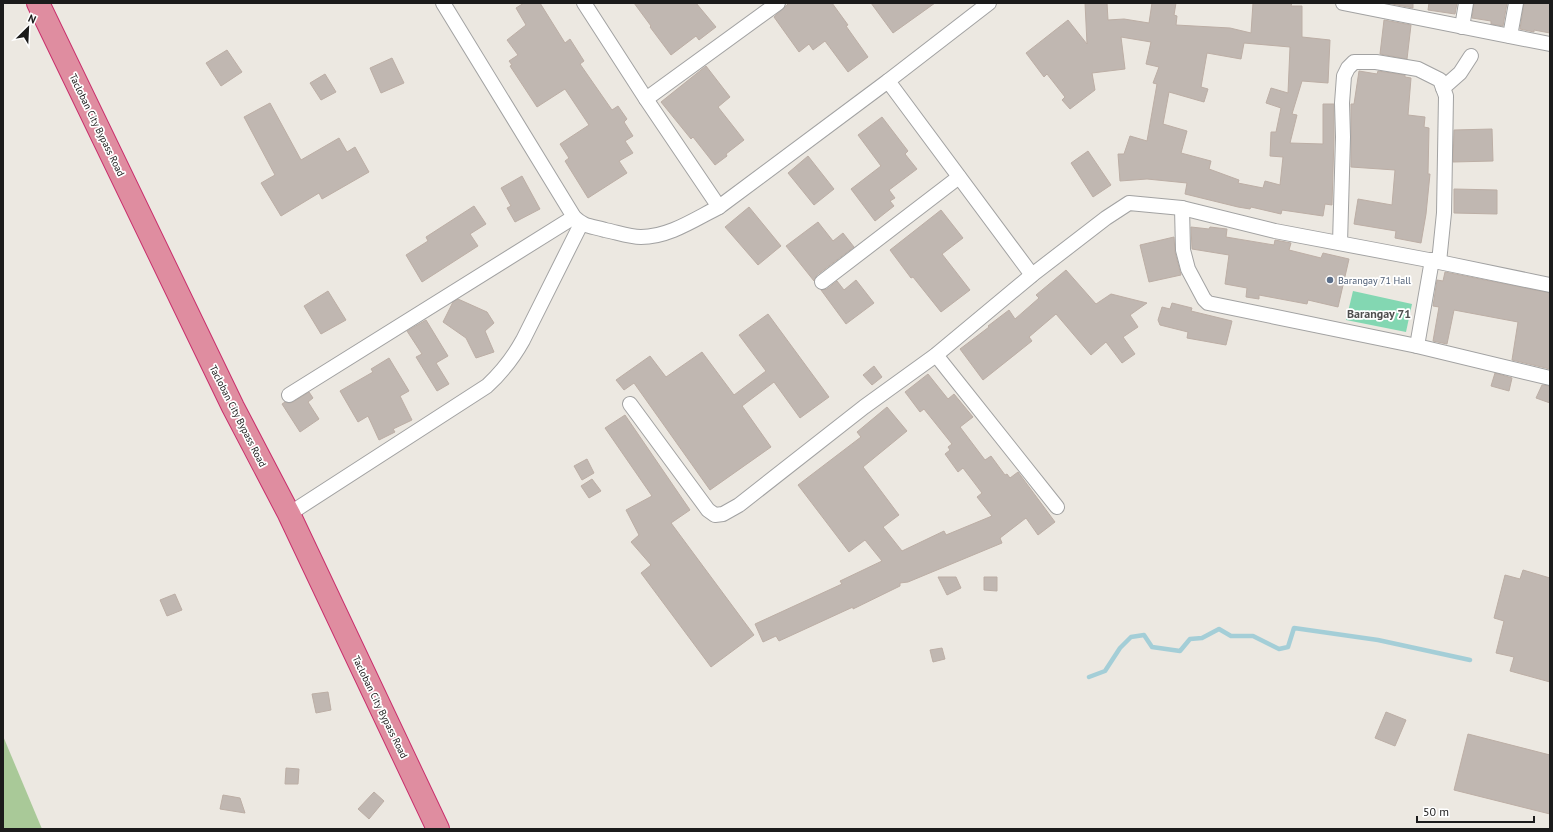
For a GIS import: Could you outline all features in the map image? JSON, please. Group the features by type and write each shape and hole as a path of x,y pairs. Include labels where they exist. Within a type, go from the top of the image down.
{"highway":[{"name":"Tacloban City Bypass Road","path":"38,3 233,408 289,514 438,829"}],"street":[{"path":"444,3 577,220 626,235 641,237 665,234 719,208 990,3"},
{"path":"646,99 778,3"},
{"path":"1462,27 1466,3"},
{"path":"1510,36 1516,3"},
{"path":"586,4 646,99 719,208"},
{"path":"1350,4 1409,9 1462,27 1550,44"},
{"path":"1443,88 1460,73 1471,56"},
{"path":"1340,243 1343,137 1342,103 1344,76 1348,68 1354,62 1376,62 1418,69 1440,80 1446,96 1444,213 1436,261 1417,346"},
{"path":"888,81 1032,275"},
{"path":"822,282 959,177"},
{"path":"630,404 708,510 715,515 723,514 739,505 864,407 936,355 1032,275 1106,218 1129,203 1182,208 1275,231 1436,261 1550,285"},
{"path":"1182,208 1183,250 1188,269 1204,299 1208,303 1417,346 1550,378"},
{"path":"289,514 487,386 502,373 513,358 523,340 577,220"},
{"path":"289,396 577,220"},
{"path":"936,355 1057,507"}],"green space":[{"path":"1353,291 1412,304 1406,332 1346,320"},
{"path":"3,736 42,829 3,829"}],"building":[{"path":"524,3 540,3 565,43 570,39 584,61 580,64 612,110 618,106 627,119 624,122 633,136 625,141 633,153 619,161 627,173 588,198 565,161 569,158 560,144 589,125 565,89 537,107 510,66 512,65 509,61 518,55 507,40 526,25 516,8"},
{"path":"634,3 696,3 716,27 699,40 696,36 671,55"},
{"path":"789,3 832,3 868,57 848,72 825,41 813,50 809,44 799,52 774,17"},
{"path":"871,3 935,3 893,33"},
{"path":"1085,3 1107,3 1108,20 1124,19 1149,23 1152,3 1176,3 1174,15 1177,16 1176,25 1230,28 1251,33 1253,3 1292,3 1291,6 1302,6 1302,37 1330,40 1328,83 1302,81 1292,114 1297,115 1290,143 1323,144 1323,104 1334,104 1332,205 1325,204 1323,216 1282,210 1281,214 1251,207 1250,209 1238,207 1185,194 1187,183 1147,179 1120,181 1118,154 1124,154 1130,136 1147,141 1157,84 1153,83 1159,67 1146,64 1151,42 1121,37 1125,69 1092,73 1095,90 1070,109 1062,100 1065,97 1047,74 1044,77 1026,53 1068,20 1087,44","holes":["1244,43 1290,47 1288,93 1271,88 1266,103 1281,108 1276,132 1271,132 1270,156 1283,157 1280,185 1265,181 1263,188 1238,183 1239,180 1209,169 1211,161 1181,153 1187,131 1163,124 1169,92 1204,102 1208,89 1201,87 1207,53 1241,59"]},
{"path":"1387,3 1413,3 1413,8"},
{"path":"1429,3 1457,3 1455,14 1428,10"},
{"path":"1474,3 1507,3 1503,26 1491,24 1491,21 1472,18"},
{"path":"1524,3 1550,3 1550,33 1520,29"},
{"path":"1384,20 1411,25 1407,59 1380,54"},
{"path":"227,50 242,72 221,86 206,63"},
{"path":"392,58 404,83 381,93 370,68"},
{"path":"706,66 730,97 718,107 744,140 715,165 693,137 691,139 661,102"},
{"path":"1359,71 1377,74 1378,71 1405,75 1405,77 1411,78 1408,115 1425,117 1424,127 1429,128 1428,174 1430,174 1426,214 1421,243 1395,238 1396,231 1354,224 1358,199 1392,205 1395,170 1351,167 1351,104 1354,104"},
{"path":"325,74 336,92 321,100 310,83"},
{"path":"270,103 301,160 339,138 347,152 355,147 369,172 322,199 319,193 281,216 261,183 275,175 244,117"},
{"path":"882,117 908,151 905,154 917,169 889,190 895,198 890,201 894,206 875,221 851,189 881,166 858,135"},
{"path":"1492,129 1493,161 1453,162 1454,130"},
{"path":"1088,151 1111,185 1093,197 1071,163"},
{"path":"808,156 834,189 814,205 788,173"},
{"path":"522,176 540,209 515,222 507,208 511,206 501,188"},
{"path":"1454,189 1497,190 1497,214 1454,213"},
{"path":"474,206 486,224 470,234 478,246 422,282 406,255 428,241 426,237"},
{"path":"749,207 781,246 758,265 725,227"},
{"path":"941,210 963,238 942,254 970,290 941,312 913,277 911,278 890,250"},
{"path":"818,222 833,241 843,233 854,247 817,275 814,281 786,246"},
{"path":"1191,227 1227,229 1226,237 1274,245 1275,240 1291,243 1289,250 1321,258 1323,253 1349,259 1338,307 1308,300 1307,304 1259,295 1259,299 1246,297 1247,288 1225,284 1229,255 1192,249"},
{"path":"1174,237 1175,252 1181,275 1149,282 1140,245"},
{"path":"1066,270 1096,304 1111,294 1147,303 1130,315 1138,327 1123,337 1135,354 1122,363 1106,342 1091,355 1056,314 1029,337 1032,341 983,380 960,349 1009,310 1015,319 1039,298 1036,295"},
{"path":"1445,272 1550,293 1550,369 1512,360 1518,322 1454,310 1447,344 1433,341 1439,307 1433,306 1437,280 1443,281"},
{"path":"856,280 874,303 846,324 821,290 827,289 837,281 844,290"},
{"path":"328,291 346,320 321,334 304,306"},
{"path":"458,299 487,312 494,323 485,331 494,352 476,358 466,338 443,322 453,302"},
{"path":"1172,303 1192,308 1191,311 1232,321 1226,345 1187,338 1188,332 1160,325 1158,320 1162,307 1170,309"},
{"path":"768,314 829,397 800,418 774,382 742,406 771,447 710,490 634,383 624,390 616,380 650,356 666,377 702,352 734,395 766,371 739,335"},
{"path":"426,320 448,356 436,363 449,384 437,391 416,357 422,354 407,331"},
{"path":"389,358 409,391 400,396 412,420 393,429 395,432 379,440 368,416 358,422 340,391 373,372 371,369"},
{"path":"874,366 882,377 872,385 863,375"},
{"path":"1495,373 1512,378 1509,391 1491,386"},
{"path":"928,374 948,399 954,394 973,417 960,427 985,460 991,456 1005,475 1007,474 1010,478 1018,472 1055,522 1038,535 1026,518 1000,538 1002,543 908,582 900,583 900,586 853,609 853,607 779,641 776,636 763,642 755,624 842,584 840,581 882,561 865,540 849,552 798,485 861,437 857,432 887,407 907,431 863,467 899,515 883,527 902,551 944,531 946,535 992,516 977,497 982,493 963,468 958,472 945,454 950,450 948,447 952,444 924,409 920,412 905,392"},
{"path":"1542,385 1550,386 1550,403 1536,398"},
{"path":"309,392 313,398 308,402 319,419 300,432 282,404 285,402 293,402"},
{"path":"625,415 690,510 671,523 754,635 711,667 641,573 651,565 631,542 639,535 626,510 652,496 605,428"},
{"path":"587,459 594,473 582,480 574,466"},
{"path":"592,479 601,491 589,498 581,486"},
{"path":"1523,570 1550,578 1550,682 1510,671 1514,657 1496,653 1504,621 1494,618 1505,575 1520,579"},
{"path":"938,577 956,577 961,588 947,595"},
{"path":"984,577 997,577 997,591 984,590"},
{"path":"175,594 182,610 167,616 160,600"},
{"path":"942,648 945,659 933,662 930,650"},
{"path":"328,692 331,710 316,713 312,694"},
{"path":"1386,712 1406,720 1395,746 1375,738"},
{"path":"1468,734 1550,755 1550,814 1454,790"},
{"path":"286,768 299,769 298,784 285,784"},
{"path":"374,792 384,801 369,819 358,809"},
{"path":"223,795 240,798 245,813 220,809"}],"waterway":[{"path":"1089,677 1105,671 1120,648 1131,637 1144,635 1152,647 1180,651 1190,639 1202,638 1219,629 1231,636 1253,636 1279,649 1288,647 1294,628 1378,640 1470,660"}],"place":[{"name":"Barangay 71 Hall","path":"1330,280"}],"district":[{"name":"Barangay 71","path":"1379,313"}]}
